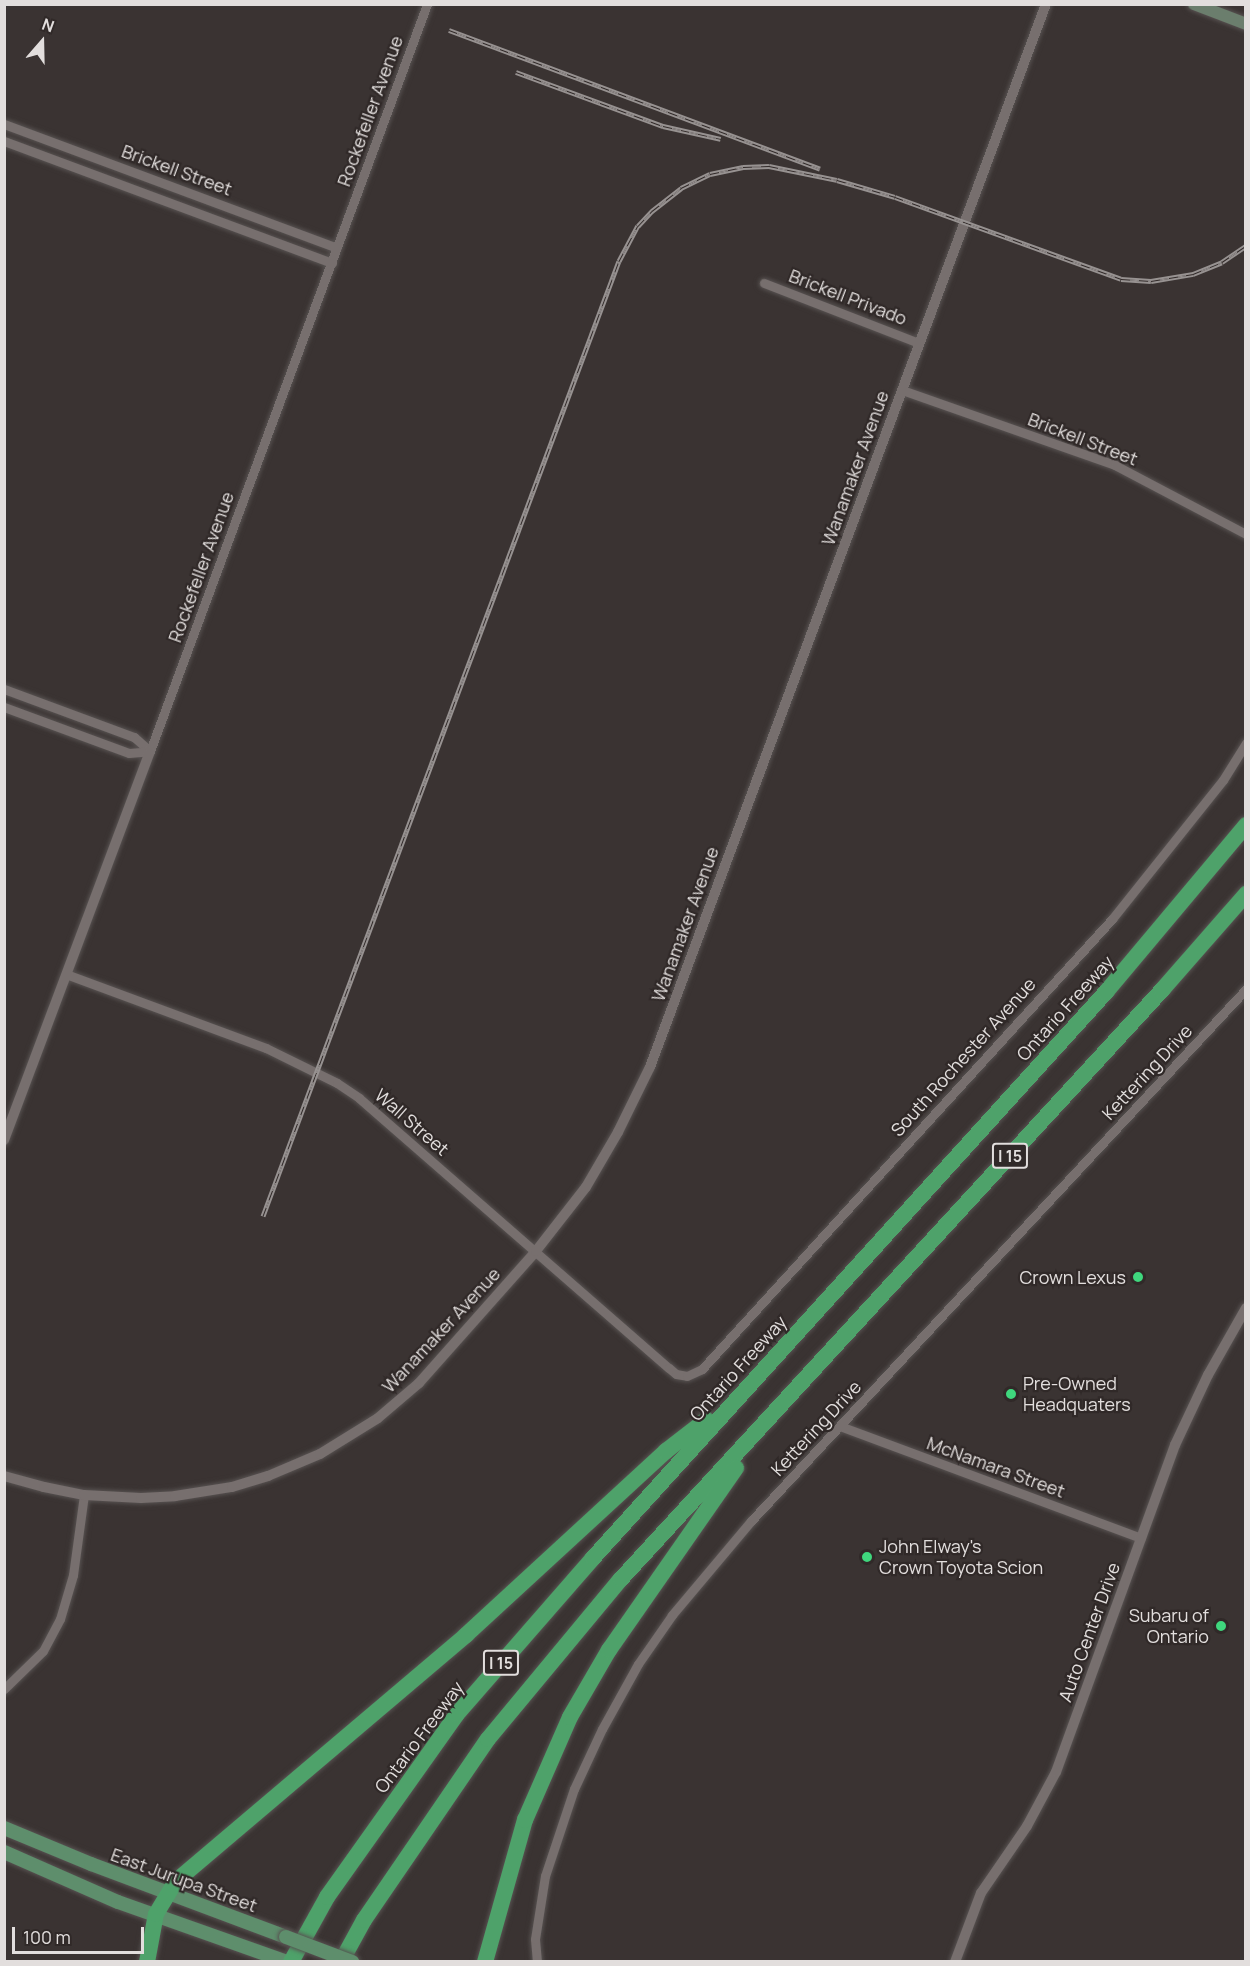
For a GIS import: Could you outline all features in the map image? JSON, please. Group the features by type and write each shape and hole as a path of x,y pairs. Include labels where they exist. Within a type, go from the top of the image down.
{"highway":[{"name":"Ontario Freeway","path":"289,1962 327,1897 457,1714 744,1389 1106,992 1245,825"},
{"name":"I 15","path":"341,1962 364,1920 488,1739 621,1580 1162,990 1245,894"},
{"path":"147,1962 156,1914 175,1882 466,1635 666,1451 744,1389"},
{"path":"485,1962 525,1820 570,1717 619,1635 772,1416"}],"main road":[{"path":"1194,4 1245,24"},
{"name":"East Jurupa Street","path":"4,1828 167,1893 352,1962"},
{"path":"4,1852 118,1902 289,1962"}],"street":[{"name":"Rockefeller Avenue","path":"4,1140 427,4"},
{"name":"Wanamaker Avenue","path":"4,1476 84,1495 141,1498 203,1493 268,1476 320,1454 378,1418 419,1383 536,1251 586,1187 618,1132 650,1067 1046,4"},
{"name":"Brickell Street","path":"4,124 338,248"},
{"name":"Brickell Street","path":"4,141 332,262"},
{"name":"Brickell Privado","path":"764,283 919,343"},
{"name":"Brickell Street","path":"902,390 1115,465 1245,534"},
{"path":"4,689 134,736 150,751"},
{"path":"4,707 129,753 150,751"},
{"name":"South Rochester Avenue","path":"687,1376 702,1369 1112,919 1223,780 1245,743"},
{"name":"Wall Street","path":"66,974 266,1048 337,1083 359,1098 676,1374 687,1376"},
{"name":"Kettering Drive","path":"537,1962 535,1940 540,1902 559,1830 592,1750 636,1667 672,1615 710,1567 1245,989"},
{"name":"Auto Center Drive","path":"955,1962 981,1893 1027,1826 1056,1772 1190,1409 1245,1308"},
{"name":"McNamara Street","path":"840,1426 1141,1538"},
{"path":"4,1689 44,1651 60,1619 73,1575 84,1495"}],"railway":[{"path":"449,30 820,169"},
{"path":"516,72 663,126 721,139"},
{"path":"263,1216 619,261 638,226 652,211 681,188 710,174 743,167 769,166 837,180 895,197 1121,279 1151,281 1193,274 1222,262 1246,246"}],"place":[{"name":"Crown Lexus","path":"1138,1277"},
{"name":"Pre-Owned Headquaters","path":"1011,1394"},
{"name":"John Elway's Crown Toyota Scion","path":"867,1557"},
{"name":"Subaru of Ontario","path":"1221,1626"}]}
